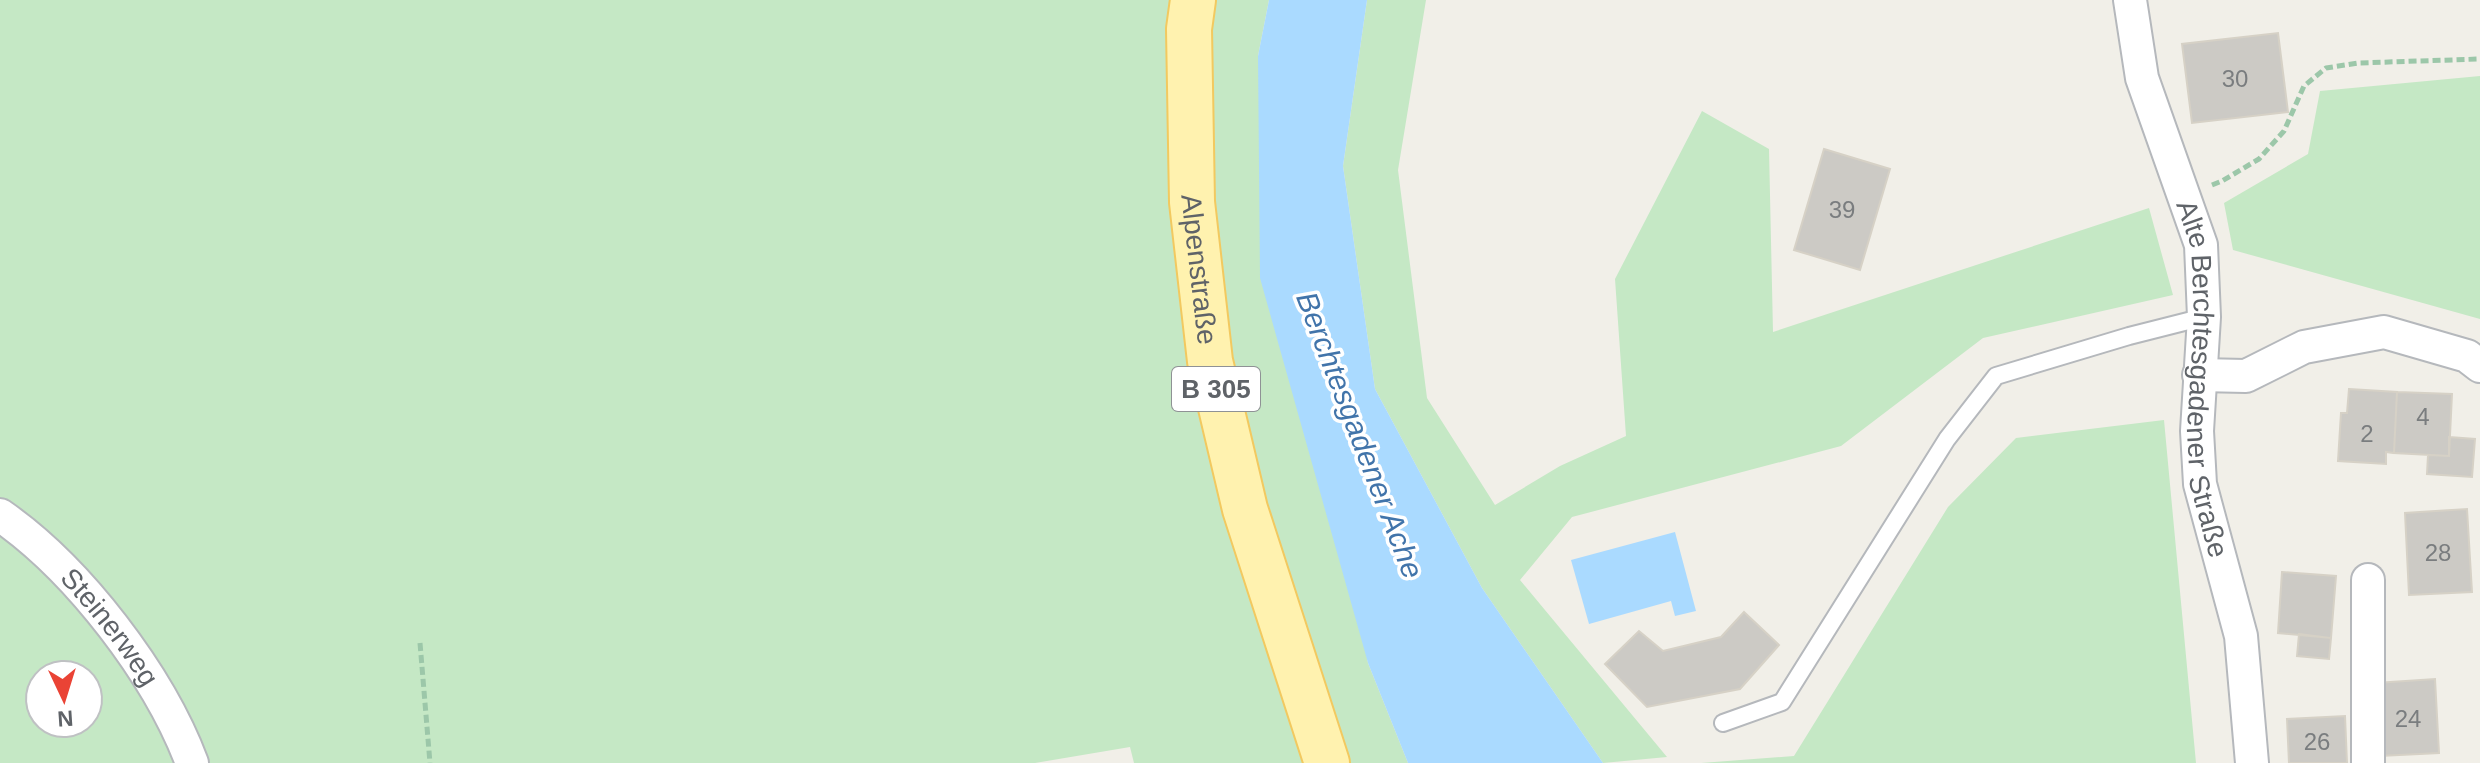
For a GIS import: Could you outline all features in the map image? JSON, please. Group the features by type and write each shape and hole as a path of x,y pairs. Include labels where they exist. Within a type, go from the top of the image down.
{"main road":[{"name":"Alpenstraße","path":"1193,0 1189,29 1192,202 1210,361 1245,509 1327,763"}],"street":[{"name":"Alte Berchtesgadener Straße","path":"2130,0 2142,78 2201,245 2204,317 2197,431 2200,484 2241,636 2252,763"},
{"path":"2199,375 2246,376 2304,347 2384,332 2467,356 2480,366"},
{"name":"Steinerweg","path":"0,515 18,528 91,598 142,667 183,739 192,763"},
{"path":"2368,580 2368,763"}],"lane":[{"path":"1723,723 1782,702 1947,439 1996,376 2204,317"}],"path":[{"path":"2183,195 2222,181 2259,159 2284,131 2304,86 2326,68 2358,63 2480,59"},
{"path":"420,643 430,763"}],"green space":[{"path":"0,0 1269,0 1258,56 1368,663 1408,763 1134,763 1130,747 1035,763 202,763 0,501"},
{"path":"1367,0 1426,0 1398,170 1427,398 1495,505 1560,466 1626,436 1615,279 1702,111 1769,149 1773,332 2149,208 2173,295 1983,338 1841,446 1572,517 1520,580 1667,757 1603,763 1482,588 1375,389 1343,166"},
{"path":"2480,76 2480,319 2233,250 2224,203 2308,154 2320,91"},
{"path":"2164,420 2196,763 1701,763 1794,756 1948,507 2016,438"},
{"path":"0,534 75,601 128,673 179,763 0,763"}],"water":[{"name":"Berchtesgadener Ache","path":"1269,0 1367,0 1343,166 1375,389 1482,588 1603,763 1408,763 1368,663 1260,278 1258,56"},
{"path":"1675,532 1696,611 1675,616 1671,601 1589,624 1571,560"}],"building":[{"path":"2278,33 2288,112 2192,123 2182,44"},
{"path":"1824,149 1890,169 1860,270 1794,250"},
{"path":"2349,389 2397,392 2394,453 2386,452 2386,464 2338,461 2341,413 2347,413"},
{"path":"2397,392 2452,394 2449,456 2394,453"},
{"path":"2449,437 2475,439 2472,477 2427,474 2428,455 2449,456"},
{"path":"2467,509 2472,592 2409,595 2405,513"},
{"path":"2282,572 2336,576 2331,638 2278,633"},
{"path":"1744,612 1779,645 1740,689 1647,707 1605,664 1639,631 1663,651 1721,637"},
{"path":"2299,634 2331,638 2329,659 2297,656"},
{"path":"2435,679 2439,753 2380,756 2376,683"},
{"path":"2345,716 2347,763 2289,763 2287,719"}]}
